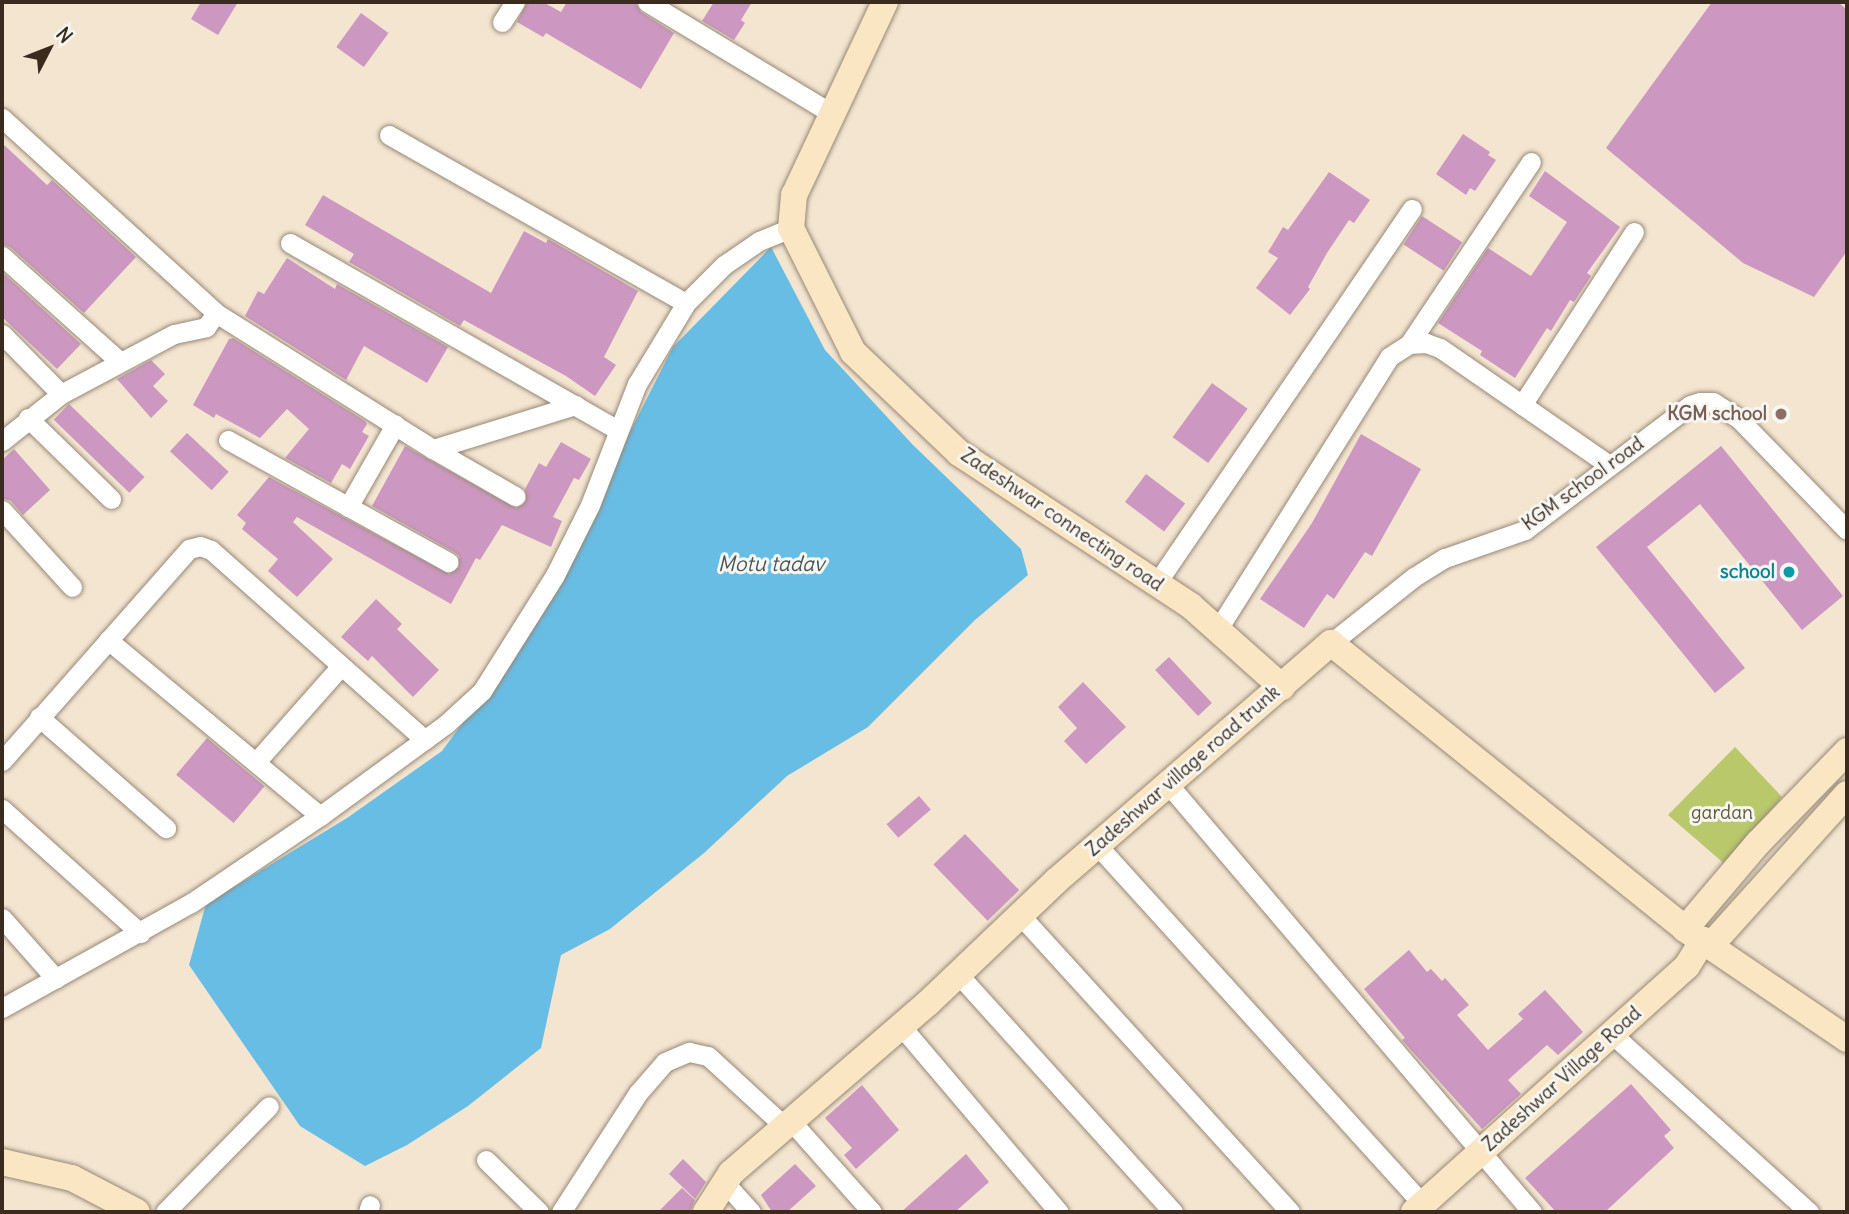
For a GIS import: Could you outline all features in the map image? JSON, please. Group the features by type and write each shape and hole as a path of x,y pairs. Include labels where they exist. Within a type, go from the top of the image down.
{"street":[{"path":"502,22 515,2"},
{"path":"647,2 833,114"},
{"path":"2,1008 191,903 320,816 425,740 482,691 555,575 590,505 637,384 686,303 724,265 759,242 791,228 794,195 885,2"},
{"path":"2,118 216,313 433,449 515,496"},
{"path":"388,135 686,303"},
{"path":"1218,629 1389,357 1409,344 1531,162"},
{"path":"1156,584 1412,209"},
{"name":"Zadeshwar connecting road","path":"791,228 853,352 959,453 1191,606 1282,687"},
{"path":"1522,405 1634,232"},
{"path":"290,243 618,430"},
{"path":"2,256 120,362"},
{"path":"2,441 61,394 174,334 206,327 216,313"},
{"path":"2,334 61,394"},
{"path":"1409,344 1426,343 1440,348 1609,465"},
{"name":"KGM school road","path":"1331,643 1414,577 1446,558 1525,530 1690,405 1713,402 1738,418 1847,530"},
{"path":"433,449 575,405"},
{"path":"28,418 111,499"},
{"path":"348,507 395,425"},
{"path":"228,440 448,562"},
{"path":"2,510 72,587"},
{"path":"2,761 189,549 200,546 211,550 425,740"},
{"path":"108,640 320,816"},
{"path":"1331,643 1700,938 1847,1039"},
{"name":"Zadeshwar village road trunk","path":"706,1212 731,1173 901,1026 1097,845 1331,643"},
{"path":"256,762 341,666"},
{"path":"39,717 166,828"},
{"name":"Zadeshwar Village Road","path":"1419,1208 1688,966 1700,938 1758,843 1847,751"},
{"path":"1168,784 1532,1212"},
{"path":"1700,938 1847,794"},
{"path":"2,809 141,933"},
{"path":"1097,845 1419,1208"},
{"path":"1020,915 1290,1212"},
{"path":"2,918 55,979"},
{"path":"958,974 1173,1212"},
{"path":"901,1026 1059,1212"},
{"path":"1612,1034 1808,1212"},
{"path":"561,1212 638,1093 665,1062 689,1052 708,1056 787,1123 872,1212"},
{"path":"165,1212 269,1106"},
{"path":"485,1160 539,1212"},
{"path":"2,1162 72,1178 137,1212"},
{"path":"725,1182 751,1212"}],"green space":[{"name":"gardan","path":"1735,747 1782,797 1727,866 1668,815"}],"water":[{"name":"Motu tadav","path":"771,247 825,350 913,445 1021,549 1028,575 975,620 868,727 787,776 704,853 610,929 561,955 541,1048 468,1106 407,1145 365,1166 300,1126 189,965 206,904 347,818 442,751 526,637 673,347"}],"building":[{"path":"201,2 238,2 218,35 191,19"},
{"path":"527,2 543,2 561,12 567,2 635,2 641,12 674,33 641,89 546,33 543,37 517,22"},
{"path":"714,2 752,2 741,20 745,23 734,40 702,21"},
{"path":"1712,2 1838,2 1847,10 1847,251 1814,297 1743,263 1606,148"},
{"path":"361,13 389,33 364,67 336,47"},
{"path":"1463,134 1490,152 1488,155 1496,160 1475,191 1470,188 1466,195 1436,174"},
{"path":"2,143 47,185 52,180 136,257 84,313 10,247 2,244"},
{"path":"1545,171 1620,227 1587,273 1591,276 1574,302 1570,300 1551,331 1547,328 1515,378 1480,355 1482,351 1438,323 1488,248 1531,276 1567,222 1529,196"},
{"path":"1329,172 1370,200 1354,223 1349,220 1327,253 1308,287 1310,289 1290,315 1256,288 1278,258 1268,252 1283,227 1288,230"},
{"path":"323,195 491,293 524,231 546,243 548,239 638,291 604,357 616,365 595,396 566,376 464,320 460,326 349,262 354,254 305,225"},
{"path":"1422,216 1462,242 1444,271 1403,245"},
{"path":"287,258 335,289 337,284 448,347 427,383 364,346 346,380 245,316 258,291 264,294"},
{"path":"2,272 81,344 57,369 2,317"},
{"path":"233,338 365,421 367,424 362,432 369,436 350,469 342,464 331,483 285,458 309,429 287,409 260,438 216,414 214,418 193,405 229,339"},
{"path":"151,360 165,374 153,386 168,401 151,418 117,379"},
{"path":"1212,383 1248,409 1208,463 1173,437"},
{"path":"69,404 145,477 129,493 54,420"},
{"path":"187,433 229,472 212,490 170,451"},
{"path":"1361,434 1421,469 1372,556 1365,552 1334,599 1327,594 1304,628 1260,599 1312,523"},
{"path":"561,442 591,459 579,480 574,478 553,517 562,521 551,547 502,525 480,560 476,558 451,604 297,517 293,522 333,559 297,597 268,571 278,559 242,529 246,523 237,515 269,477 449,574 459,567 459,556 372,506 405,446 516,508 526,501 525,489 539,463 546,467"},
{"name":"school","path":"1721,446 1843,596 1802,630 1700,504 1647,547 1745,668 1715,693 1596,547"},
{"path":"14,449 50,490 23,515 11,501 2,498 2,460"},
{"path":"1146,474 1185,503 1164,531 1125,502"},
{"path":"376,599 402,624 397,629 439,670 413,697 372,656 368,661 341,637"},
{"path":"1169,657 1212,703 1198,716 1155,670"},
{"path":"1083,682 1126,727 1086,764 1064,741 1077,728 1058,707"},
{"path":"207,738 264,786 234,823 176,775"},
{"path":"919,796 931,810 898,838 887,824"},
{"path":"965,834 1019,890 988,921 933,865"},
{"path":"1409,950 1427,972 1431,969 1442,981 1445,978 1469,1005 1457,1015 1488,1050 1523,1019 1518,1014 1545,990 1583,1032 1558,1055 1547,1045 1508,1080 1521,1094 1482,1129 1402,1040 1405,1038 1364,989"},
{"path":"1631,1084 1671,1130 1664,1136 1674,1148 1605,1212 1556,1212 1525,1178"},
{"path":"862,1085 899,1130 856,1169 844,1155 852,1148 825,1118"},
{"path":"966,1154 989,1182 955,1212 901,1212"},
{"path":"683,1159 706,1182 695,1199 669,1174"},
{"path":"795,1164 816,1186 787,1212 772,1212 761,1195"},
{"path":"682,1188 695,1200 690,1212 658,1212"}],"place":[{"name":"KGM school","path":"1781,414"},
{"name":"school","path":"1789,572"}]}
